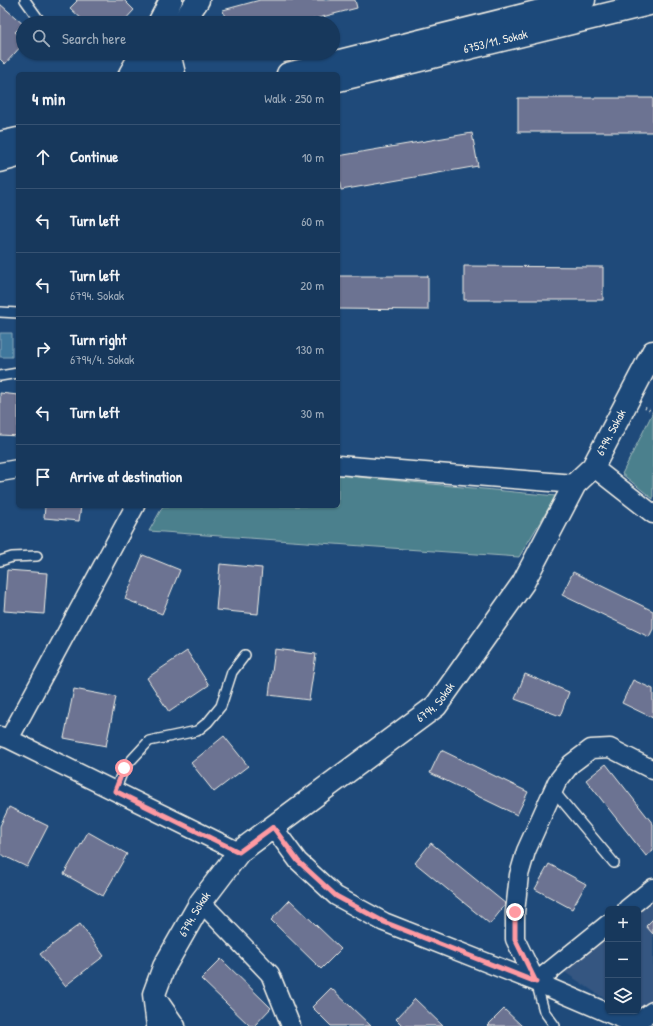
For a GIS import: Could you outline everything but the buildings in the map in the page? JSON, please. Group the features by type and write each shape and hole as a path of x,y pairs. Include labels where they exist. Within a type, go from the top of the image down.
{"street":[{"path":"163,16 172,0"},
{"path":"187,16 198,0"},
{"name":"6753/11. Sokak","path":"296,72 584,0"},
{"name":"6753/11. Sokak","path":"340,80 653,3"},
{"path":"131,72 138,60"},
{"path":"154,72 159,60"},
{"path":"171,60 174,72"},
{"path":"0,143 16,139"},
{"path":"0,160 16,156"},
{"name":"6794. Sokak","path":"154,994 164,967 201,902 239,852 436,706 523,583 575,484 593,467 653,352"},
{"path":"340,465 575,484"},
{"path":"593,467 653,514"},
{"path":"0,472 16,469"},
{"path":"134,508 4,738 239,852"},
{"path":"536,982 515,939 515,912 519,875 526,851 557,782 571,764 591,749 610,748 653,770"},
{"path":"273,827 298,861 336,896 384,922 536,982 636,1025 653,1011"},
{"path":"631,906 653,888"},
{"path":"201,902 270,974 291,1026"},
{"path":"536,982 605,926"},
{"path":"154,994 158,1026"},
{"path":"154,994 176,1026"}],"lane":[{"path":"25,0 36,16"},
{"path":"0,312 16,314"},
{"path":"0,376 16,373"},
{"path":"0,561 12,557 37,556"},
{"path":"115,791 124,768 149,742 197,731 208,722 221,706 232,672 245,655"},
{"path":"553,790 614,863"},
{"path":"536,982 544,1011 555,1026"}],"shaded area":[{"path":"0,333 12,333 12,357 0,357"},
{"path":"653,898 653,1001 641,1009 641,942 641,908"},
{"path":"605,936 605,999 563,971"}],"green space":[{"path":"653,412 653,499 622,474"},
{"path":"340,475 556,496 519,557 149,531 162,508 340,508"}],"route":[{"path":"124,768 115,791 239,852 273,827 298,861 336,896 384,922 536,982 515,939 515,912"}]}
